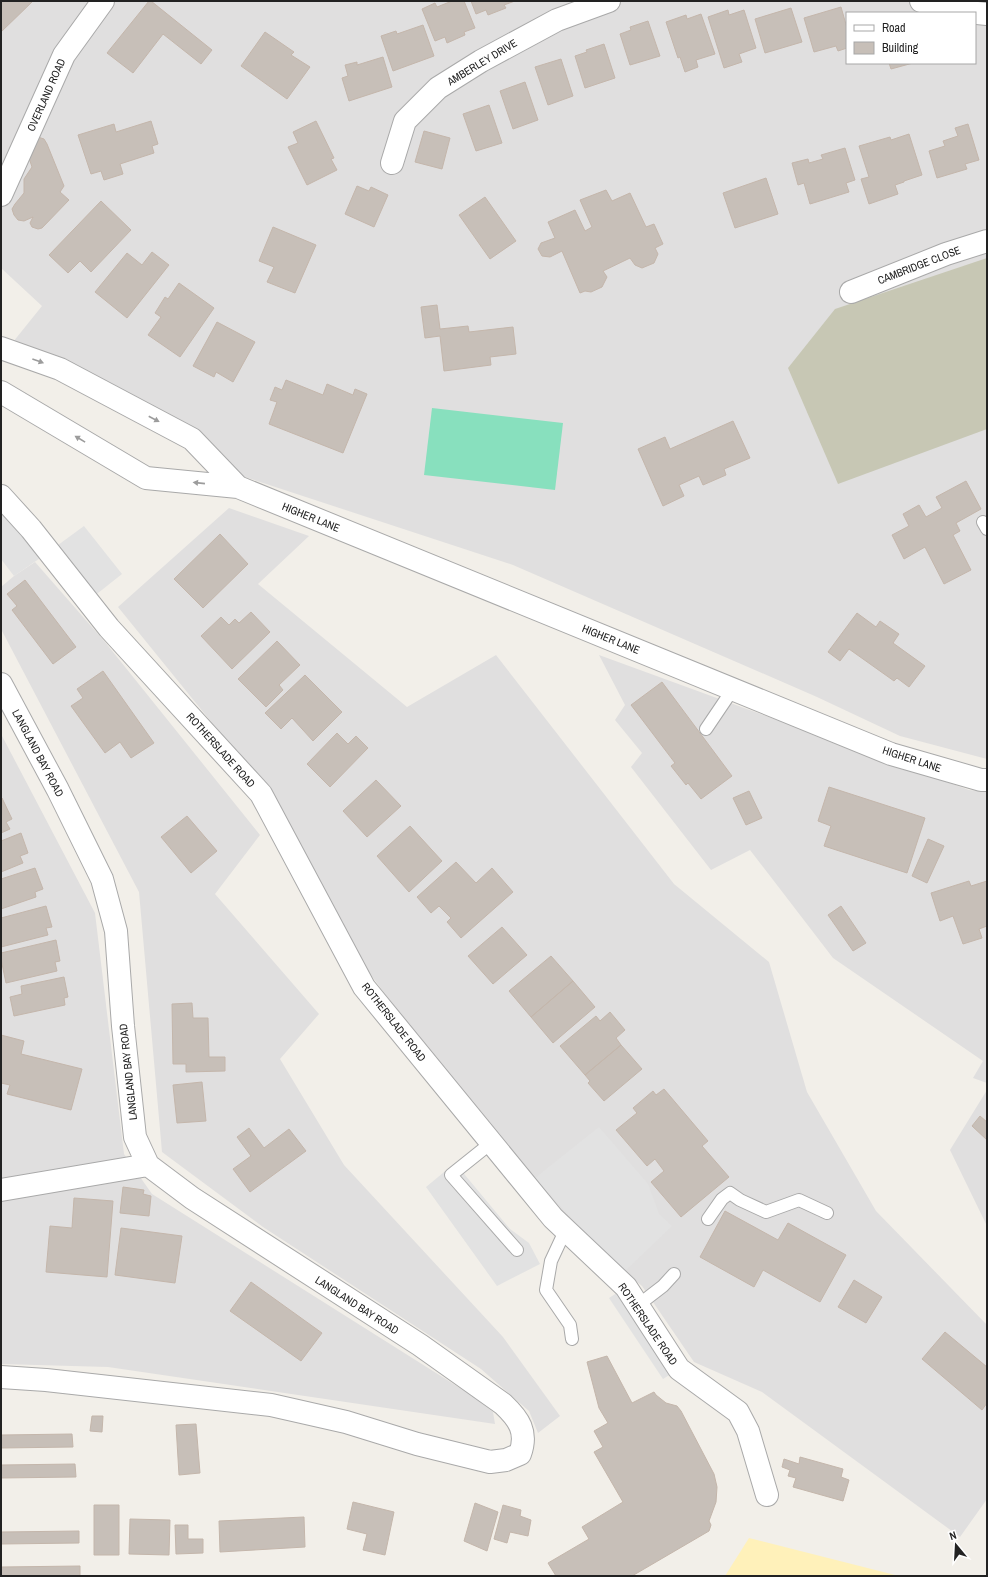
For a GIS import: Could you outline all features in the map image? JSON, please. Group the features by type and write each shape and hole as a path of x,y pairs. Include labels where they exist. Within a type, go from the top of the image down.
{"street":[{"name":"OVERLAND ROAD","path":"1,195 64,55 103,1"},
{"name":"AMBERLEY DRIVE","path":"392,163 405,121 438,88 481,61 557,20 609,1"},
{"path":"920,1 967,12"},
{"path":"976,13 987,14"},
{"name":"CAMBRIDGE CLOSE","path":"851,292 946,254 987,241"},
{"name":"HIGHER LANE","path":"1,348 60,369 192,439 238,487"},
{"name":"HIGHER LANE","path":"1,392 146,478 238,487 891,754 980,780 987,780"},
{"name":"ROTHERSLADE ROAD","path":"1,496 31,528 109,628 261,794 364,987 553,1218 565,1231 626,1287 679,1369 738,1412 748,1431 767,1495"},
{"name":"LANGLAND BAY ROAD","path":"1,684 58,790 102,879 116,931 123,1026 135,1138 148,1165 192,1198 420,1345 503,1404 515,1416 522,1430 523,1445 520,1454 506,1460 490,1462 417,1444 346,1422 271,1405 54,1381 1,1377"},
{"path":"1,1190 148,1165"}],"lane":[{"path":"706,729 733,689"},
{"path":"492,1143 451,1175 517,1250"},
{"path":"708,1219 722,1199 730,1193 740,1200 766,1212 799,1200 827,1213"},
{"path":"565,1231 551,1262 546,1290 570,1325 572,1339"},
{"path":"637,1306 663,1286 674,1274"}],"shaded area":[{"path":"1,1 987,1 987,759 900,736 817,697 513,565 242,476 206,437 13,342 42,306 1,268"},
{"path":"987,258 987,429 838,484 788,368 835,309"},
{"path":"1,497 49,552 14,576 1,559"},
{"path":"229,508 309,536 258,584 407,707 496,655 674,884 769,962 807,1092 876,1211 987,1325 987,1499 960,1537 762,1392 694,1362 642,1286 585,1240 395,1008 347,942 264,787 118,607"},
{"path":"84,526 122,574 93,597 54,548"},
{"path":"35,562 105,642 260,835 215,894 319,1014 280,1059 344,1165 503,1337 560,1416 538,1433 529,1411 481,1369 263,1227 162,1152 139,892 1,629 1,587"},
{"path":"599,655 969,790 987,792 987,1083 973,1078 983,1061 833,958 750,850 711,870 631,767 642,753 615,720 625,705"},
{"path":"1,734 95,913 124,1154 152,1194 471,1395 493,1412 495,1424 108,1367 1,1364"},
{"path":"987,1090 987,1226 950,1150"},
{"path":"599,1127 648,1184 659,1214 672,1226 625,1271 601,1251 535,1178"},
{"path":"455,1163 510,1229 529,1243 540,1264 497,1286 426,1187"},
{"path":"626,1287 679,1369 663,1379 609,1298"}],"sand":[{"path":"749,1538 899,1576 725,1576"}],"green space":[{"path":"432,408 563,423 555,490 424,475"}],"building":[{"path":"1,1 33,1 1,32"},
{"path":"149,1 151,1 212,50 201,64 163,34 133,73 107,53"},
{"path":"452,1 464,1 475,28 464,32 465,35 447,43 445,37 435,41 422,9 435,3 437,7"},
{"path":"471,1 515,1 504,5 506,8 488,15 486,10 476,14"},
{"path":"841,7 846,24 846,48 838,51 836,46 814,52 804,18"},
{"path":"791,8 802,42 765,53 755,19"},
{"path":"728,10 729,15 744,10 756,48 739,54 742,62 724,68 708,17"},
{"path":"701,14 715,54 696,60 698,67 685,72 680,57 678,58 666,22 686,15 687,19"},
{"path":"648,21 660,56 630,65 620,34 631,30 630,27"},
{"path":"423,25 434,56 393,71 381,36 396,31 397,34"},
{"path":"265,32 294,52 291,55 310,67 287,99 241,66"},
{"path":"604,44 615,78 585,88 575,56 587,52 586,50"},
{"path":"383,57 392,87 349,101 342,78 348,76 345,65 357,62 357,65"},
{"path":"561,59 573,96 548,105 535,67"},
{"path":"889,64 909,64 891,69"},
{"path":"525,82 538,120 513,129 500,91"},
{"path":"489,105 502,143 476,151 463,114"},
{"path":"151,121 158,144 152,146 154,153 120,164 123,174 104,180 101,171 91,174 78,135 114,124 116,132"},
{"path":"316,121 334,158 331,159 337,170 307,185 288,147 298,143 293,132"},
{"path":"968,124 979,160 965,164 967,169 937,178 929,151 945,146 943,141 958,136 955,128"},
{"path":"424,131 450,138 442,169 415,162"},
{"path":"909,134 922,175 895,185 898,194 869,204 861,179 869,177 859,146 890,137 891,140"},
{"path":"38,137 44,139 47,144 64,186 60,192 69,200 42,228 38,229 32,227 30,223 33,217 24,221 18,220 12,209 24,193 24,179 32,167 27,152"},
{"path":"845,148 855,180 846,183 849,192 810,204 804,183 798,185 792,163 808,159 809,163 823,159 821,155"},
{"path":"766,178 778,214 735,228 723,193"},
{"path":"357,186 369,191 371,187 388,195 374,227 345,214"},
{"path":"606,190 612,201 630,193 646,227 654,224 663,244 655,248 658,254 654,263 642,268 635,265 630,258 603,271 607,277 602,287 591,292 585,291 580,293 562,251 550,257 542,256 538,249 541,243 555,238 548,222 575,210 585,231 592,227 580,200"},
{"path":"485,197 516,241 490,259 459,215"},
{"path":"101,201 131,230 91,272 80,261 68,273 49,255"},
{"path":"273,227 316,245 295,293 267,282 274,267 259,261"},
{"path":"152,252 169,265 127,318 95,292 127,253 142,265"},
{"path":"179,283 214,308 180,357 148,335 161,317 155,313 165,297 168,299"},
{"path":"437,305 440,329 468,326 469,332 513,327 516,354 490,357 491,365 444,371 440,336 425,338 421,307"},
{"path":"217,322 255,342 233,382 216,372 214,377 193,366"},
{"path":"286,380 323,395 327,384 353,395 355,389 367,394 343,453 269,424 277,402 270,400 275,387 282,390"},
{"path":"733,421 750,458 724,469 726,475 703,485 699,476 679,485 684,496 663,506 638,449 665,437 670,449"},
{"path":"966,481 981,509 956,523 960,531 953,535 971,570 944,584 925,547 904,559 892,535 909,526 903,514 919,505 926,517 942,508 936,497"},
{"path":"220,534 248,564 203,608 174,579"},
{"path":"25,580 76,647 53,664 12,610 17,606 7,594"},
{"path":"251,612 270,632 232,669 201,636 221,617 229,625 235,619 239,623"},
{"path":"857,613 876,627 880,621 899,634 893,643 925,666 909,687 897,678 894,681 849,649 840,661 828,652"},
{"path":"277,641 300,665 279,685 283,690 266,707 238,679"},
{"path":"103,671 154,743 131,758 120,742 105,753 71,706 83,698 77,689"},
{"path":"305,675 342,712 313,741 292,718 281,729 265,713"},
{"path":"662,682 732,776 701,799 688,783 686,785 671,766 675,763 631,705"},
{"path":"337,733 348,744 356,736 368,748 330,787 307,764"},
{"path":"376,780 401,806 367,837 343,811"},
{"path":"829,787 925,818 907,873 824,846 831,826 818,821"},
{"path":"749,791 762,818 746,825 733,798"},
{"path":"2,798 12,819 6,822 10,829 1,833"},
{"path":"187,816 217,851 191,873 161,837"},
{"path":"410,826 442,861 409,892 377,856"},
{"path":"21,833 28,853 20,856 23,863 1,872 1,841"},
{"path":"928,839 944,846 927,883 912,876"},
{"path":"456,862 476,883 492,868 513,892 461,938 447,922 451,918 439,906 431,913 417,897"},
{"path":"35,868 43,889 35,892 36,897 1,909 1,879"},
{"path":"969,881 971,886 987,881 987,926 979,929 982,938 963,944 953,916 940,921 931,893"},
{"path":"46,906 52,927 46,928 48,935 1,947 1,918"},
{"path":"841,906 866,943 853,951 828,915"},
{"path":"502,927 527,955 493,984 468,956"},
{"path":"56,940 60,961 55,962 57,971 6,983 1,953"},
{"path":"551,956 573,981 531,1017 509,991"},
{"path":"64,977 68,997 64,998 65,1005 14,1016 10,997 22,994 21,986"},
{"path":"573,981 595,1007 553,1043 531,1017"},
{"path":"192,1003 193,1018 208,1018 209,1057 225,1057 225,1071 186,1072 186,1064 173,1064 172,1004"},
{"path":"610,1012 625,1030 616,1038 621,1045 585,1075 560,1046 596,1016 600,1021"},
{"path":"1,1035 24,1041 21,1054 82,1069 71,1110 7,1094 10,1085 1,1083"},
{"path":"621,1045 642,1069 604,1101 588,1083 590,1081 585,1075"},
{"path":"202,1082 206,1121 177,1123 173,1085"},
{"path":"664,1089 708,1141 702,1146 729,1177 681,1217 651,1182 664,1171 655,1159 647,1166 616,1130 637,1113 633,1108 653,1091 656,1095"},
{"path":"980,1116 987,1122 987,1140 972,1126"},
{"path":"249,1128 264,1148 289,1129 306,1151 250,1192 233,1169 251,1156 237,1137"},
{"path":"123,1187 144,1190 143,1194 151,1196 149,1216 120,1213"},
{"path":"74,1198 113,1201 107,1277 46,1272 50,1226 72,1228"},
{"path":"725,1211 778,1240 788,1223 846,1255 820,1302 763,1270 754,1287 700,1257"},
{"path":"121,1228 182,1236 175,1283 115,1275"},
{"path":"854,1280 882,1297 866,1323 838,1307"},
{"path":"251,1282 322,1333 301,1361 230,1311"},
{"path":"945,1332 987,1367 987,1403 982,1410 922,1359"},
{"path":"607,1356 632,1403 654,1392 666,1403 677,1406 681,1411 714,1474 717,1487 716,1502 709,1521 711,1525 709,1531 632,1576 556,1576 548,1563 589,1539 582,1527 623,1502 594,1452 603,1447 594,1431 608,1423 599,1408 587,1362"},
{"path":"92,1416 103,1416 102,1432 90,1431"},
{"path":"196,1424 200,1473 179,1475 176,1425"},
{"path":"72,1434 73,1447 1,1448 1,1435"},
{"path":"800,1457 843,1469 841,1477 849,1480 843,1501 793,1487 796,1478 788,1476 790,1470 782,1467 784,1459 799,1464"},
{"path":"75,1464 76,1477 1,1478 1,1465"},
{"path":"353,1502 394,1512 385,1555 363,1550 367,1534 347,1529"},
{"path":"475,1503 498,1512 487,1551 464,1541"},
{"path":"94,1505 119,1505 119,1555 94,1555"},
{"path":"503,1505 521,1510 520,1516 531,1520 528,1536 510,1532 507,1543 494,1539"},
{"path":"304,1517 305,1547 220,1552 219,1521"},
{"path":"130,1519 170,1520 169,1555 129,1554"},
{"path":"175,1525 188,1525 188,1539 203,1539 203,1553 176,1554"},
{"path":"79,1531 79,1543 1,1544 1,1532"},
{"path":"80,1566 80,1576 1,1576 1,1567"}]}
